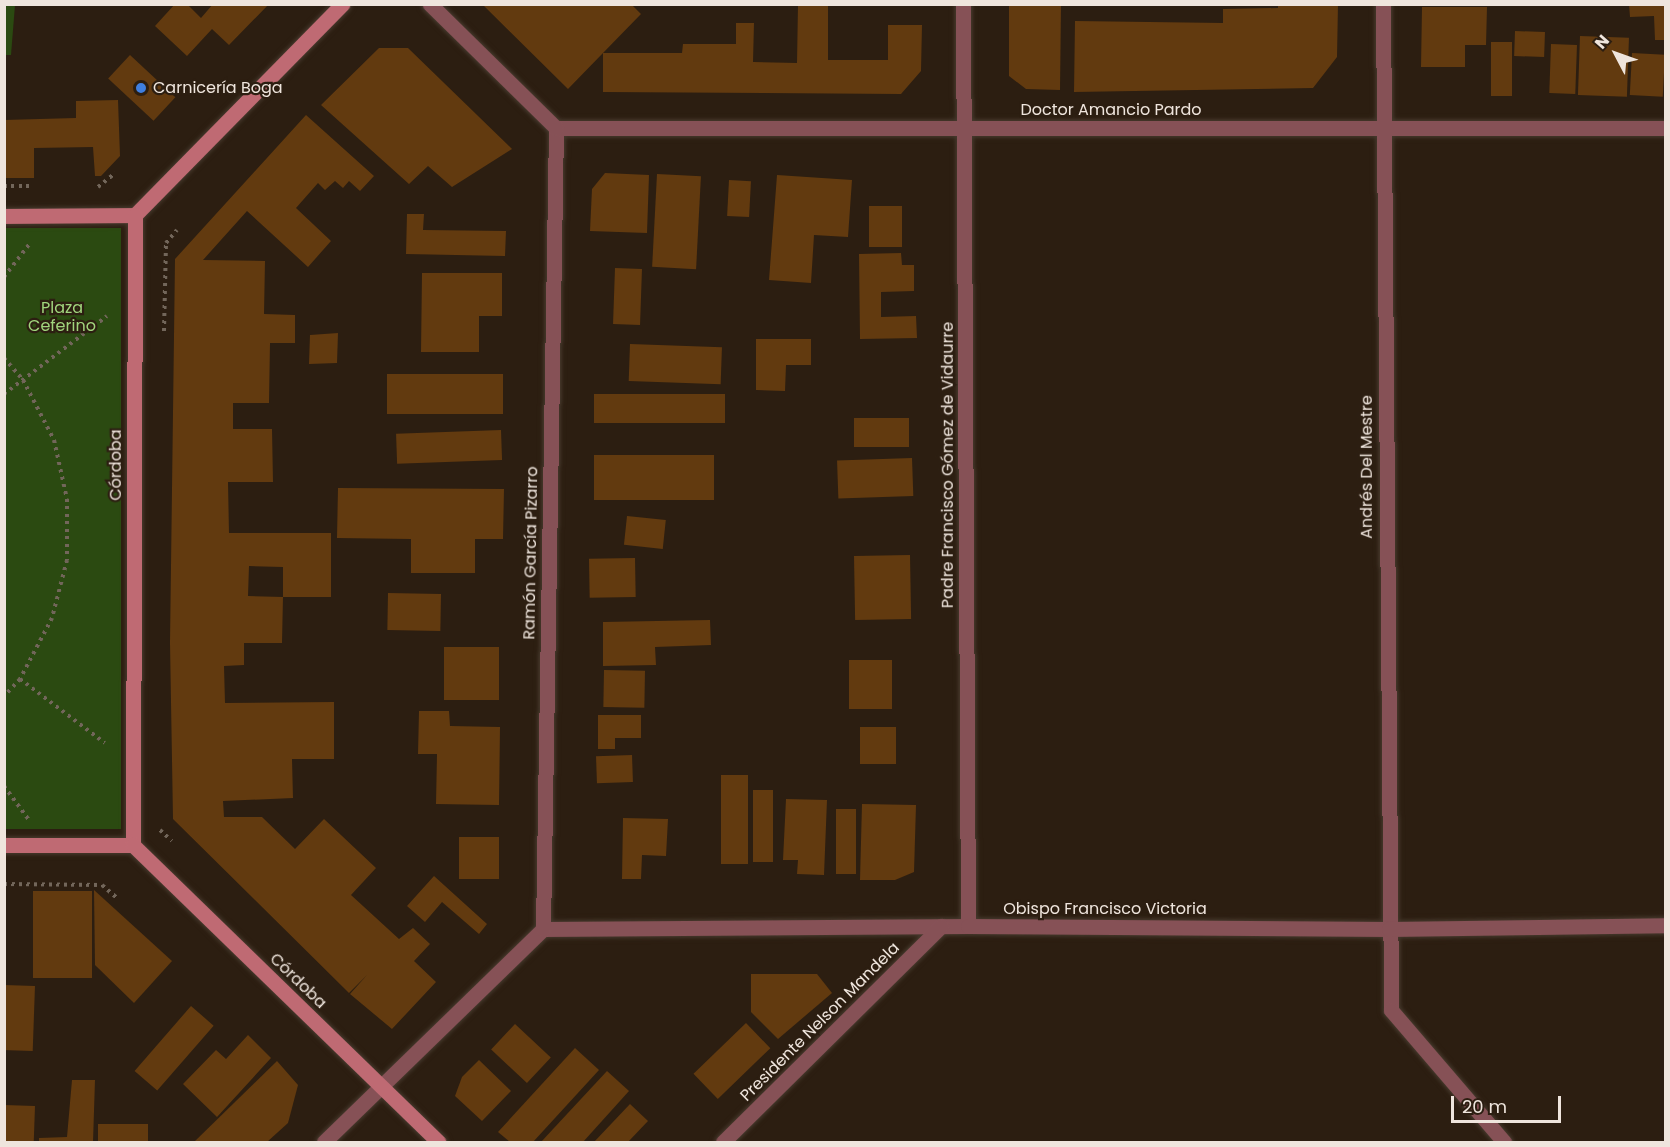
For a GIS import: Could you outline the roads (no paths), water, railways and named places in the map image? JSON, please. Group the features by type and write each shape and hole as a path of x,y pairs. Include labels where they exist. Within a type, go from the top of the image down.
{"main road":[{"path":"4,216 135,215 342,4"},
{"name":"Córdoba","path":"135,215 134,845 438,1143"},
{"path":"4,845 134,845"}],"street":[{"path":"430,4 556,128"},
{"name":"Padre Francisco Gómez de Vidaurre","path":"963,4 968,926"},
{"name":"Andrés Del Mestre","path":"1383,4 1391,1010 1504,1143"},
{"name":"Doctor Amancio Pardo","path":"556,128 1665,128"},
{"name":"Ramón García Pizarro","path":"543,929 556,128"},
{"name":"Obispo Francisco Victoria","path":"543,929 941,926 1389,929 1665,925"},
{"name":"Presidente Nelson Mandela","path":"723,1143 941,926"},
{"path":"324,1143 543,929"}],"place":[{"name":"Carnicería Boga","path":"141,88"}],"park label":[{"name":"Plaza Ceferino","path":"62,317"}]}
